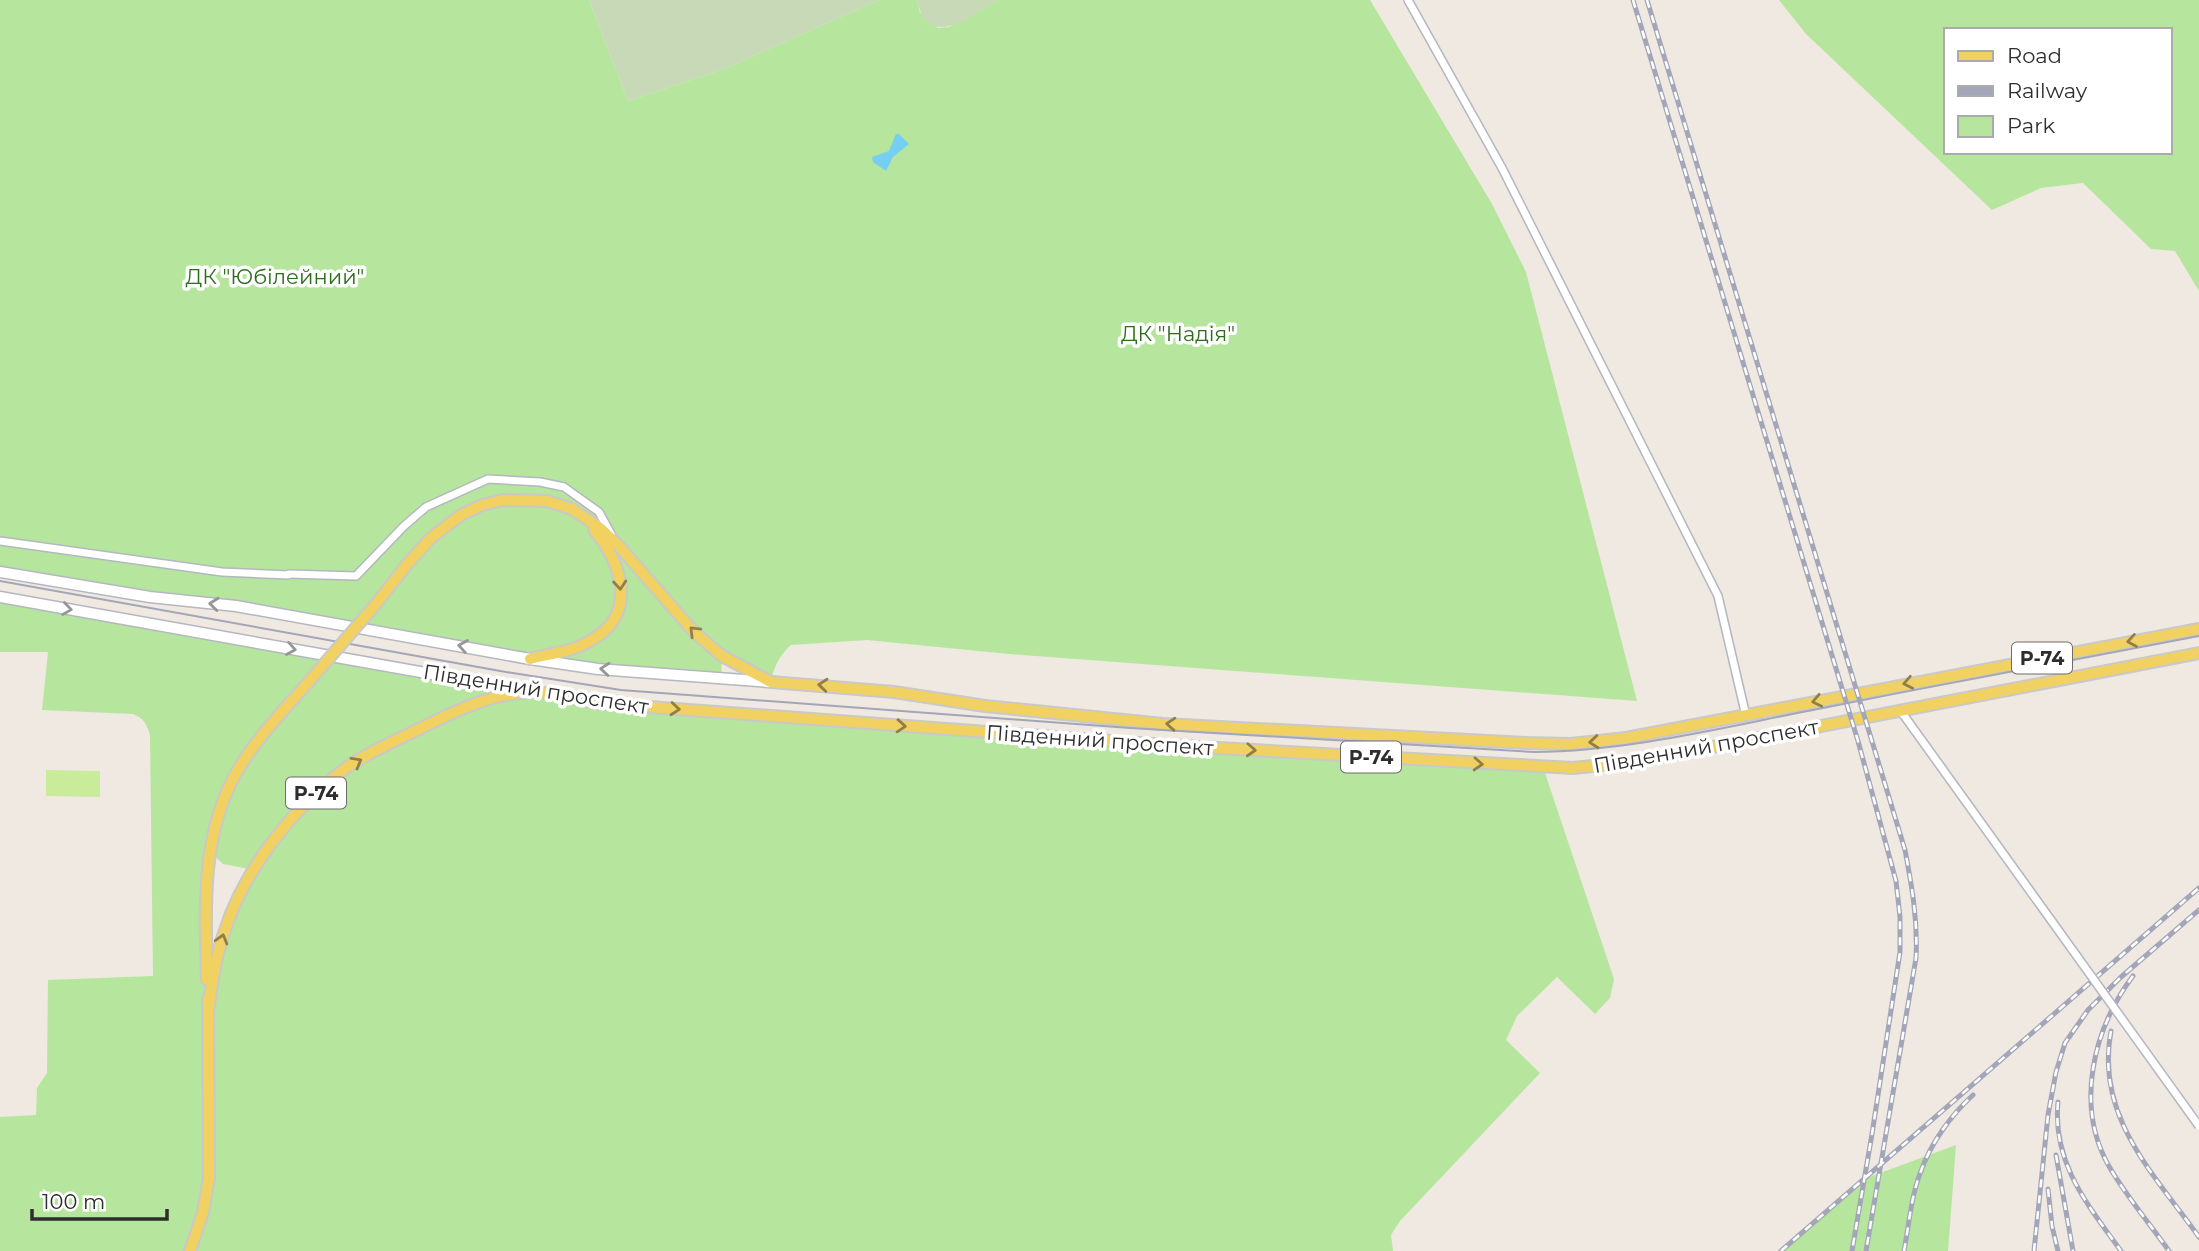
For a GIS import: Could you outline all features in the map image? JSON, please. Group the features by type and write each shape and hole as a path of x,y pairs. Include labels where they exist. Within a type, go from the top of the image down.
{"main road":[{"name":"Р-74","path":"190,1251 204,1212 209,1178 207,909 209,851 214,828 235,775 267,730 432,537 470,510 493,502 513,499 555,502 572,509 600,528 619,546 694,632 722,656 771,682"},
{"path":"530,659 569,650 592,641 615,617 620,602 622,584 618,565 595,531 572,509"},
{"name":"Південний проспект","path":"0,572 150,597 236,606 310,618 598,669 894,692 985,706 1163,724 1527,743 1571,744 1603,741 2199,629"},
{"name":"Південний проспект","path":"0,597 595,703 1165,745 1573,768 1640,761 2199,653"},
{"name":"Р-74","path":"209,1006 213,973 235,905 247,880 287,821 302,805 346,769 438,720 488,699 534,692"}],"street":[{"path":"1408,0 1502,169 1718,596 1746,716"},
{"path":"0,541 222,572 356,576 426,507 488,479 540,482 564,487 599,512 619,546"},
{"path":"1900,710 2199,1126"}],"green space":[{"path":"0,0 589,0 628,101 724,69 879,0 917,0 920,12 938,28 949,27 998,0 1370,0 1492,204 1526,272 1637,701 1009,654 867,640 791,645 778,662 771,682 722,657 721,679 598,669 0,572"},
{"path":"589,0 879,0 724,69 628,101"},
{"path":"917,0 998,0 963,21 941,27 931,24 923,16"},
{"path":"1779,0 2199,0 2199,291 2175,251 2151,249 2083,183 2041,188 1992,210 1806,34"},
{"path":"0,597 595,703 1543,767 1614,979 1610,998 1595,1014 1557,977 1517,1016 1506,1040 1540,1073 1400,1221 1391,1235 1393,1251 0,1251 0,1117 36,1115 37,1088 47,1073 48,980 153,976 150,735 146,725 133,714 42,710 48,652 0,652","holes":["210,852 223,864 254,870 213,973 208,1000"]},
{"path":"46,770 100,771 100,797 46,796"},
{"path":"1956,1145 1948,1251 1781,1251 1864,1179"}],"water":[{"path":"896,134 909,144 893,157 886,171 873,162 872,157 889,151"}],"tram line":[{"path":"0,581 506,672 621,690 1130,728 1534,752 1571,751 1680,736 2199,636"}],"railway":[{"path":"1633,0 1858,741 1896,881 1900,952 1852,1251"},
{"path":"1647,0 1905,850 1910,877 1916,958 1866,1251"},
{"path":"1781,1251 2199,888"},
{"path":"2034,1251 2048,1115 2065,1043 2088,1010 2121,977 2199,910"},
{"path":"2133,976 2107,1020 2099,1044 2091,1094 2093,1120 2099,1144 2110,1168 2169,1251"},
{"path":"2111,1031 2108,1062 2120,1117 2147,1166 2199,1237"},
{"path":"1904,1251 1915,1190 1925,1161 1942,1130 1973,1095"},
{"path":"2058,1102 2061,1145 2067,1164 2085,1200 2121,1251"},
{"path":"2056,1155 2073,1251"},
{"path":"2048,1189 2058,1251"}],"park label":[{"name":"ДК \"Юбілейний\"","path":"275,276"},
{"name":"ДК \"Надія\"","path":"1178,333"}]}
